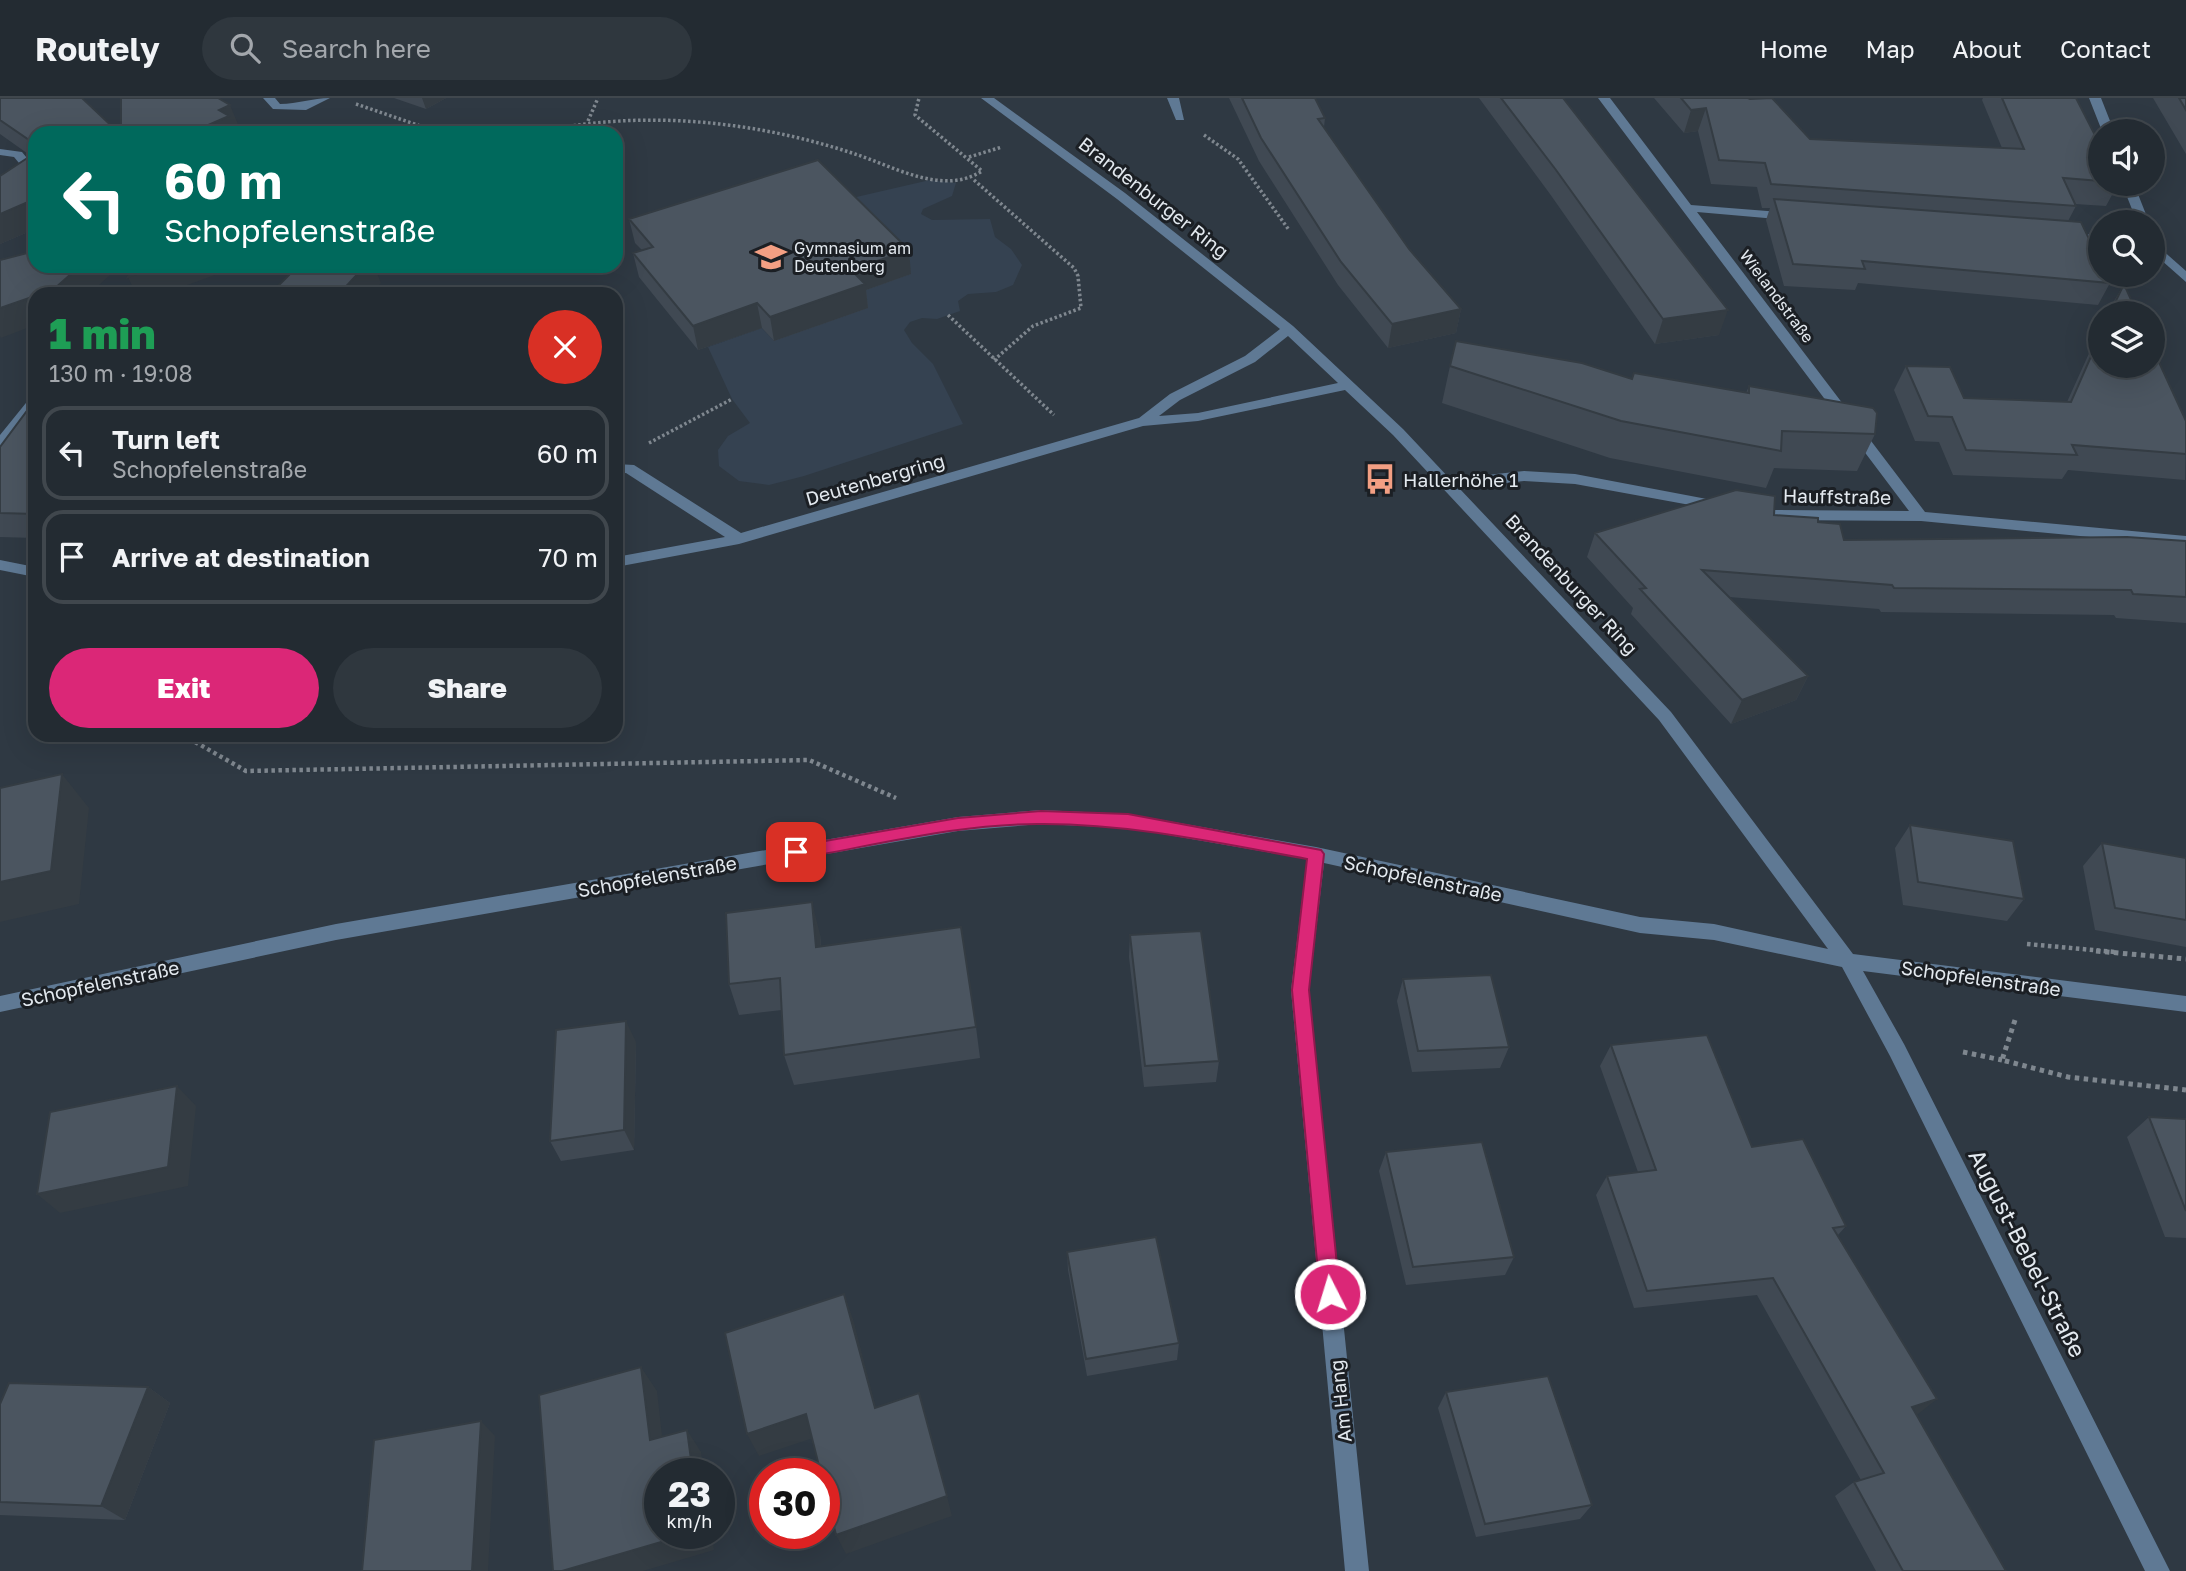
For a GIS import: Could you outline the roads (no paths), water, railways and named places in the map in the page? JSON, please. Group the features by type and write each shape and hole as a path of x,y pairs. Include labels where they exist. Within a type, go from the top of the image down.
{"street":[{"path":"269,98 271,104 286,108 306,107 323,99"},
{"name":"Brandenburger Ring","path":"987,98 1121,196 1288,329 1398,432 1665,716 1848,961"},
{"path":"1174,98 1180,118"},
{"name":"Wielandstraße","path":"1604,98 1921,516"},
{"path":"2095,98 2103,119"},
{"path":"0,152 18,154 25,163 17,174 0,182"},
{"path":"1688,208 1798,216"},
{"path":"2045,235 2088,238"},
{"path":"2165,258 2186,278"},
{"name":"Deutenbergring","path":"1142,422 1175,397 1250,359 1288,329"},
{"name":"Deutenbergring","path":"623,561 739,538 1142,422 1198,417 1347,385"},
{"path":"0,444 28,410"},
{"path":"623,469 739,538"},
{"name":"Hauffstraße","path":"1448,484 1524,476 1575,479 1774,515 1921,516 2186,541"},
{"path":"0,565 28,571"},
{"name":"Schopfelenstraße","path":"0,1004 336,932 958,824 1041,817 1128,821 1316,854 1640,925 1714,932 1848,961 2186,1003"},
{"name":"Am Hang","path":"1316,854 1300,990 1357,1571"},
{"name":"August-Bebel-Straße","path":"1848,961 1897,1050 2158,1571"}],"place":[{"name":"Gymnasium am Deutenberg","path":"771,257"},
{"name":"Hallerhöhe 1","path":"1380,479"}]}
